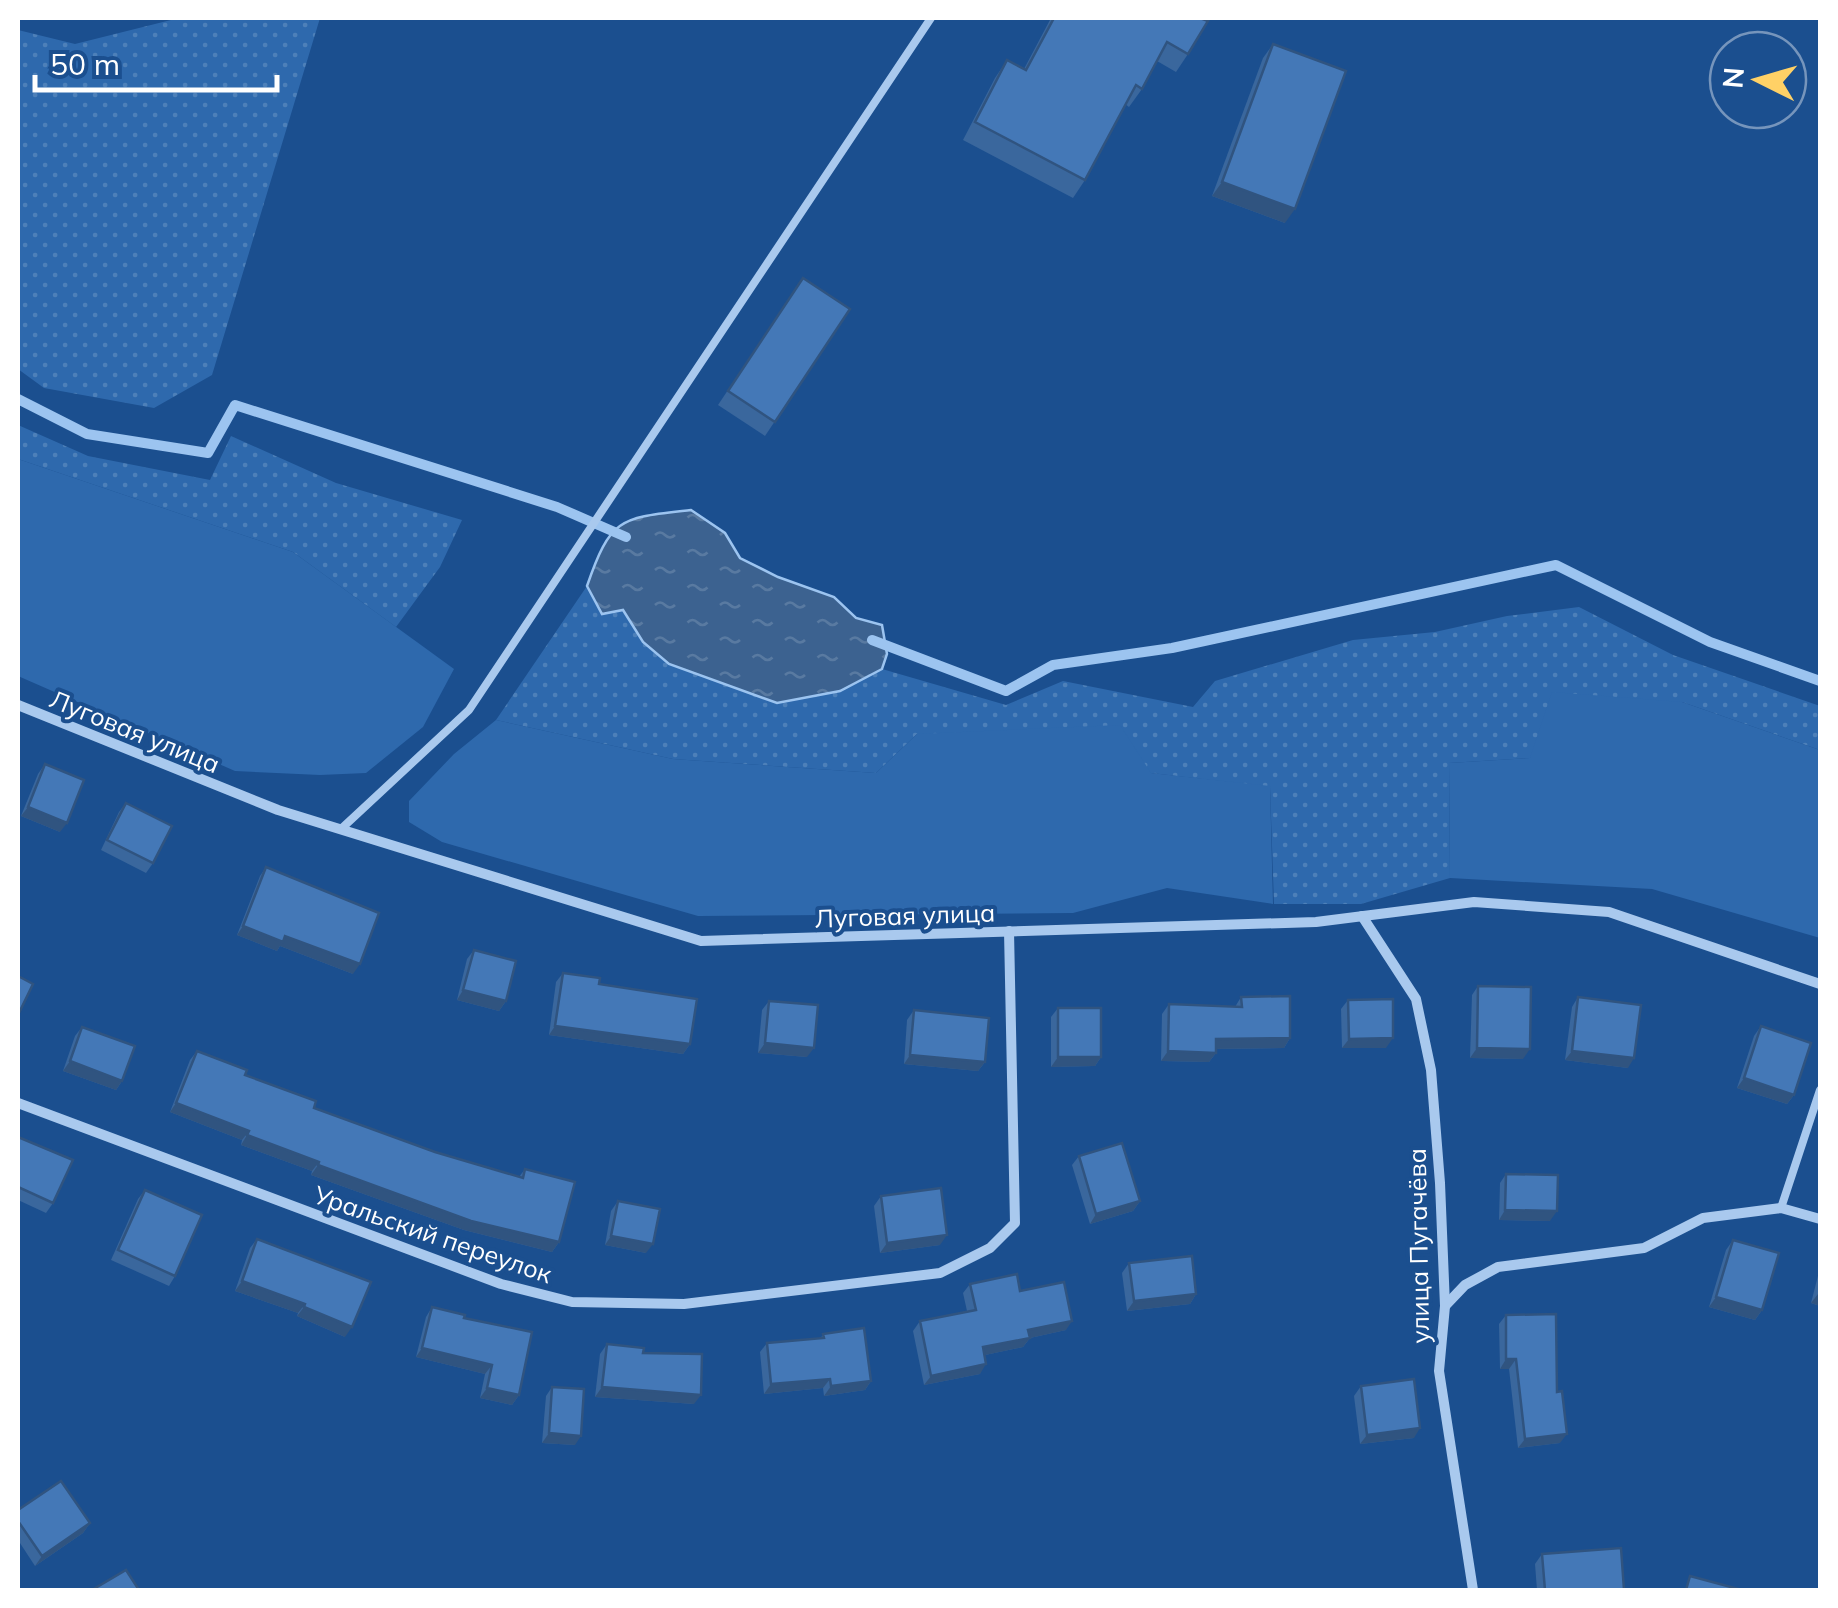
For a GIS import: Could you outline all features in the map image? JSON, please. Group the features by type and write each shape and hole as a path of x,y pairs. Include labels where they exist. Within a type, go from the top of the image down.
{"street":[{"name":"Луговая улица","path":"18,705 278,810 701,941 1316,922 1474,902 1608,912 1820,984"},
{"name":"улица Пугачёва","path":"1362,916 1416,999 1431,1070 1445,1306 1439,1371 1473,1590"},
{"name":"Уральский переулок","path":"18,1103 501,1284 572,1302 684,1304 940,1272 990,1248 1015,1223 1009,931"},
{"path":"1445,1306 1465,1284 1498,1267 1644,1248 1703,1218 1780,1208 1820,1219"}],"lane":[{"path":"341,829 469,710 931,18"},
{"path":"1780,1208 1820,1090"}],"shaded area":[{"path":"179,18 320,18 212,375 154,408 44,388 18,369 18,30 75,44"},
{"path":"18,425 88,456 210,480 231,436 336,483 462,520 440,567 396,627 293,552 18,459"},
{"path":"18,459 293,552 454,669 423,727 366,773 235,771 18,676"},
{"path":"587,586 602,614 623,610 643,642 669,664 713,678 839,691 882,669 1006,705 1063,681 1193,707 1215,681 1353,640 1435,632 1507,616 1579,607 1673,655 1820,706 1820,750 1682,702 1530,758 1449,763 1450,878 1361,904 1274,904 1270,787 1151,773 917,734 876,773 673,759 496,720"},
{"path":"1552,692 1682,702 1820,750 1820,938 1652,889 1450,878 1449,763 1530,758"},
{"path":"496,720 673,759 876,773 917,734 1120,725 1151,773 1270,786 1273,904 1167,888 1073,913 698,916 442,842 409,822 409,801 454,754"}],"water":[{"path":"691,510 725,533 740,558 834,597 856,618 882,625 887,654 882,669 840,691 777,703 669,664 643,642 623,610 602,614 587,586 612,533 634,519"}],"building":[{"path":"1054,18 1208,21 1188,54 1167,42 1142,89 1136,85 1085,180 975,122 1007,60 1026,70"},
{"path":"1273,44 1346,71 1295,209 1222,182"},
{"path":"803,278 850,309 775,422 728,391"},
{"path":"45,764 84,780 67,823 28,807"},
{"path":"126,803 172,826 153,863 107,840"},
{"path":"266,867 379,913 360,964 285,936 283,942 243,926"},
{"path":"474,950 516,961 506,1001 463,990"},
{"path":"563,973 600,978 599,984 697,999 690,1044 555,1026"},
{"path":"18,976 33,984 18,1015"},
{"path":"1478,986 1531,987 1530,1049 1477,1048"},
{"path":"1290,996 1290,1038 1216,1039 1216,1053 1168,1051 1169,1004 1242,1007 1241,997"},
{"path":"1578,997 1641,1005 1634,1058 1572,1051"},
{"path":"1393,999 1393,1038 1349,1039 1348,1000"},
{"path":"769,1001 818,1005 814,1048 765,1043"},
{"path":"1058,1008 1101,1008 1101,1057 1058,1057"},
{"path":"914,1010 989,1018 985,1062 910,1055"},
{"path":"1761,1026 1811,1043 1794,1095 1744,1078"},
{"path":"82,1027 135,1046 122,1081 70,1061"},
{"path":"197,1051 247,1070 245,1075 316,1101 314,1108 435,1152 523,1178 525,1169 575,1182 559,1242 471,1221 318,1165 319,1162 247,1135 249,1131 176,1103"},
{"path":"18,1137 73,1160 53,1203 18,1187"},
{"path":"1122,1143 1140,1201 1096,1214 1079,1156"},
{"path":"1506,1174 1558,1175 1557,1211 1505,1210"},
{"path":"941,1188 947,1235 887,1243 881,1196"},
{"path":"145,1190 202,1215 175,1276 118,1250"},
{"path":"618,1201 660,1209 653,1244 611,1236"},
{"path":"257,1239 371,1282 352,1327 304,1307 305,1304 242,1281"},
{"path":"1733,1240 1779,1253 1762,1310 1716,1297"},
{"path":"1192,1256 1196,1294 1134,1301 1129,1263"},
{"path":"1017,1274 1020,1291 1064,1282 1072,1321 1028,1330 1030,1338 983,1347 986,1364 931,1376 920,1321 976,1310 970,1284"},
{"path":"432,1307 532,1332 519,1395 487,1388 492,1365 422,1348"},
{"path":"1556,1314 1557,1392 1562,1391 1567,1434 1525,1439 1516,1359 1506,1359 1506,1315"},
{"path":"864,1328 871,1381 831,1386 830,1379 771,1384 767,1343 824,1338 823,1334"},
{"path":"607,1344 644,1348 643,1353 702,1354 701,1395 602,1387"},
{"path":"1414,1379 1420,1428 1367,1435 1361,1386"},
{"path":"552,1387 584,1389 581,1436 549,1433"},
{"path":"61,1481 90,1523 42,1556 18,1521 18,1510"},
{"path":"1621,1548 1624,1590 1545,1590 1542,1554"},
{"path":"126,1570 139,1590 92,1590"},
{"path":"1690,1576 1742,1590 1686,1590"}],"waterway":[{"path":"18,399 87,434 208,453 235,405 557,507 626,537"},
{"path":"872,640 1006,691 1053,665 1172,648 1556,565 1710,642 1820,681"}]}
